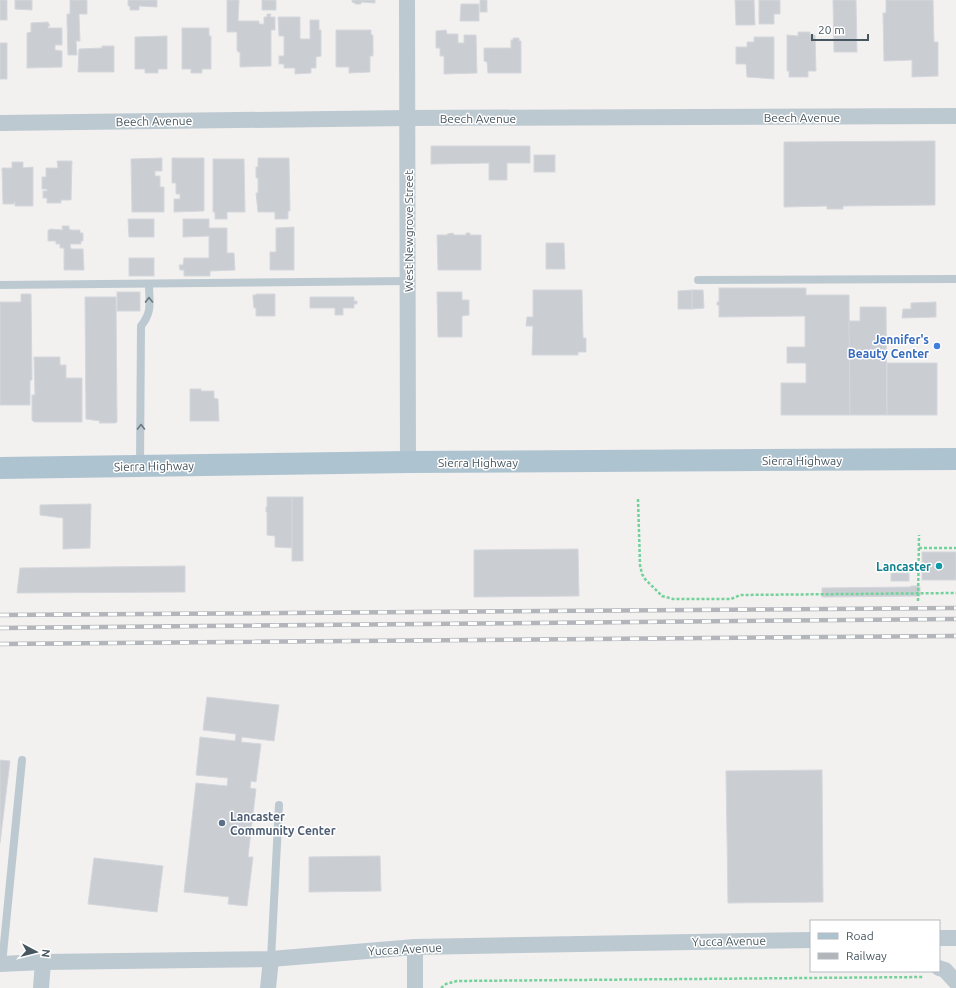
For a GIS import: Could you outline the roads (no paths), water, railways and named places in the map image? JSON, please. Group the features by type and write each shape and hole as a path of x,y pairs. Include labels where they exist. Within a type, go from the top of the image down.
{"main road":[{"name":"Sierra Highway","path":"0,468 408,462 956,459"}],"street":[{"name":"West Newgrove Street","path":"407,0 408,462"},
{"name":"Beech Avenue","path":"0,123 407,118 956,116"},
{"path":"940,938 956,938"},
{"name":"Yucca Avenue","path":"1,964 44,962 271,959 415,947 810,940"},
{"path":"415,947 415,988"},
{"path":"268,988 271,959"},
{"path":"41,988 44,962"},
{"path":"940,971 945,970 956,982"}],"lane":[{"path":"698,280 956,279"},
{"path":"0,285 408,281"},
{"path":"140,466 141,326 149,313 149,284"},
{"path":"1,964 22,760"},
{"path":"271,959 280,805"}],"railway":[{"path":"0,615 956,608"},
{"path":"0,628 956,619"},
{"path":"0,644 956,636"}],"place":[{"name":"Jennifer's Beauty Center","path":"937,346"},
{"name":"Lancaster","path":"939,566"},
{"name":"Lancaster Community Center","path":"222,823"}]}
